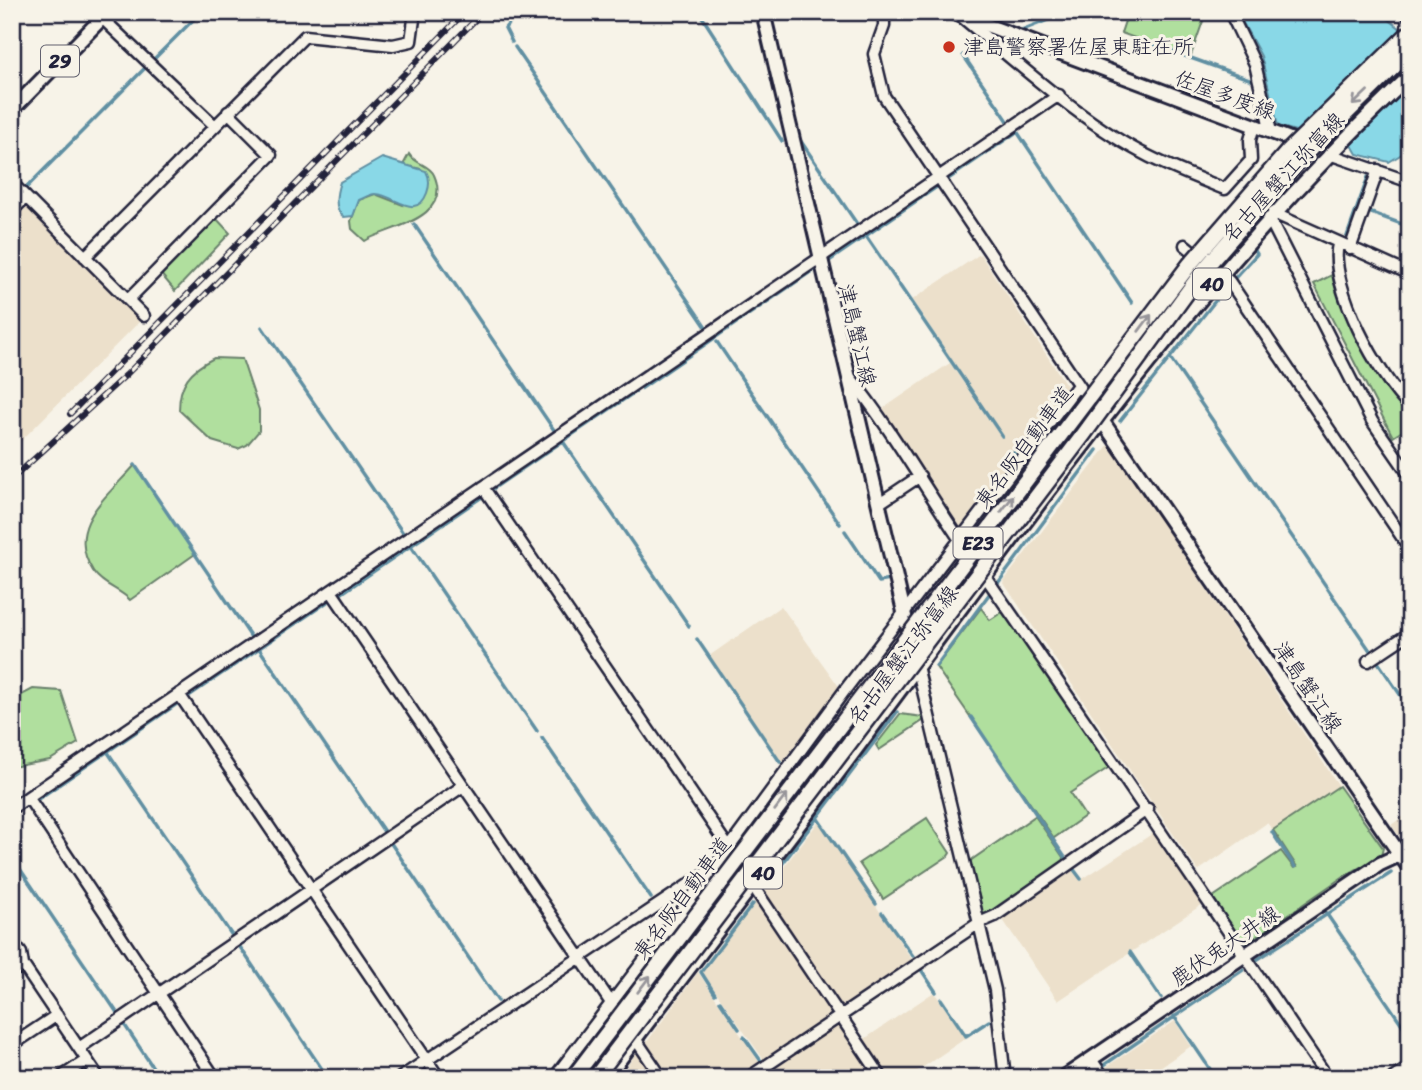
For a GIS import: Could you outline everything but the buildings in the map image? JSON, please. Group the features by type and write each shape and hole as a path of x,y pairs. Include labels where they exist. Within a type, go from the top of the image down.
{"highway":[{"name":"東名阪自動車道","path":"573,1078 1190,264 1288,151 1409,22"},
{"name":"東名阪自動車道","path":"595,1078 1084,434 1202,272 1299,160 1410,51"}],"main road":[{"name":"津島蟹江線","path":"763,12 917,666"},
{"name":"29","path":"12,110 105,14"},
{"name":"佐屋多度線","path":"958,15 1329,154"},
{"name":"名古屋蟹江弥富線","path":"606,1078 1103,422 1219,275 1339,142 1410,76"},
{"name":"津島蟹江線","path":"1103,422 1405,852 1410,869"},
{"name":"鹿伏兎大井線","path":"1063,1078 1405,852"}],"street":[{"path":"85,257 305,36 393,45 411,41 415,12"},
{"path":"884,12 884,26 874,54 880,85 1103,422"},
{"path":"1230,12 1255,64 1271,132"},
{"path":"105,14 215,125"},
{"path":"958,15 1059,95 1149,156 1225,189 1251,160 1250,140 1254,126"},
{"path":"12,808 819,258 941,180 1059,95"},
{"path":"128,300 271,155 228,112"},
{"path":"1329,154 1410,182"},
{"path":"1350,249 1378,170"},
{"path":"12,183 144,316"},
{"path":"12,211 26,197"},
{"path":"1271,215 1410,274"},
{"path":"1271,215 1372,421 1410,476"},
{"path":"1338,244 1335,264 1350,312 1395,394 1410,407"},
{"path":"1185,246 1229,281 1410,549"},
{"path":"846,371 881,415 961,540 1148,809 1328,1078"},
{"path":"554,1078 1078,385"},
{"path":"878,504 920,476"},
{"path":"483,487 729,848"},
{"path":"331,591 662,1078"},
{"path":"1371,659 1410,632"},
{"path":"917,666 995,990 1005,1078"},
{"path":"179,694 439,1078"},
{"path":"79,1048 463,786"},
{"path":"28,797 215,1078"},
{"path":"748,1078 979,923 995,916 1148,809"},
{"path":"400,1078 715,867"},
{"path":"753,886 882,1078"},
{"path":"12,941 21,953 23,965 99,1078"},
{"path":"12,972 23,965"},
{"path":"12,1045 57,1015"},
{"path":"1091,1059 1104,1078"},
{"path":"60,1078 87,1060"},
{"path":"1394,1078 1410,1067"}],"shaded area":[{"path":"25,203 143,318 12,450 12,216"},
{"path":"980,254 1067,386 964,531 958,529 881,410 950,363 1001,437 1003,436 912,300"},
{"path":"1109,444 1339,786 1273,830 1267,823 1198,871 1003,582"},
{"path":"781,606 840,688 781,764 709,656"},
{"path":"1410,812 1410,839 1401,838 1391,825"},
{"path":"819,821 913,961 844,1008 840,1008 763,894"},
{"path":"1155,832 1203,904 1058,1001 1003,920 1005,914 1072,869 1081,880"},
{"path":"756,901 831,1009 830,1016 764,1060 702,972"},
{"path":"698,972 760,1063 739,1078 666,1078 644,1046"},
{"path":"934,992 966,1038 907,1078 888,1078 863,1040"},
{"path":"839,1021 876,1078 775,1078 769,1069"},
{"path":"1175,1021 1191,1046 1144,1078 1108,1078 1103,1069"},
{"path":"637,1052 657,1078 619,1078"}],"green space":[{"path":"1128,12 1178,12 1203,21 1190,58 1121,33"},
{"path":"409,154 434,175 438,190 434,202 414,220 365,241 352,229 351,221 359,200 375,194 403,205 421,169 403,165"},
{"path":"215,217 230,233 175,291 160,273"},
{"path":"1334,274 1348,314 1410,411 1410,426 1393,437 1314,284"},
{"path":"214,358 242,359 259,410 259,431 247,445 238,449 212,441 179,410 181,392 188,378 198,367"},
{"path":"135,465 195,554 130,600 101,580 93,571 85,555 84,540 86,526 93,513"},
{"path":"981,608 990,620 1004,611 1111,766 1070,793 1085,816 1054,838 936,667"},
{"path":"33,689 61,691 78,743 50,760 12,767 12,700"},
{"path":"900,714 923,717 924,720 879,750 876,745"},
{"path":"1339,786 1383,848 1381,856 1344,876 1243,946 1210,899 1281,851 1294,868 1297,867 1273,830"},
{"path":"1035,816 1067,863 984,917 970,861"},
{"path":"927,818 950,853 883,899 859,863"}],"water":[{"path":"1237,12 1379,12 1410,36 1410,149 1389,162 1357,154 1353,147 1278,126 1261,56"},
{"path":"1016,129 1018,132 826,264 826,260"},
{"path":"382,158 426,171 429,184 422,201 411,206 373,194 359,200 353,216 344,217 337,206 340,182"},
{"path":"815,266 816,269 642,389 641,386"},
{"path":"634,390 636,392 491,491 490,488"},
{"path":"484,493 486,495 339,596 337,592"},
{"path":"331,596 333,599 187,698 185,695"},
{"path":"179,700 181,702 35,802 33,800"}],"waterway":[{"path":"151,62 201,12"},
{"path":"512,42 505,28 518,12"},
{"path":"699,12 782,141"},
{"path":"1022,30 1068,12"},
{"path":"1149,43 1252,80"},
{"path":"515,47 706,327"},
{"path":"963,55 1008,121"},
{"path":"24,190 148,65"},
{"path":"1016,130 1132,303"},
{"path":"798,137 857,224"},
{"path":"1346,239 1368,177"},
{"path":"12,202 20,194"},
{"path":"1366,211 1410,227"},
{"path":"414,224 554,430"},
{"path":"864,233 1002,436"},
{"path":"1233,280 1257,254 1255,251"},
{"path":"1234,279 1368,478"},
{"path":"1120,421 1227,286"},
{"path":"262,327 403,533"},
{"path":"717,342 840,524"},
{"path":"1170,358 1410,709"},
{"path":"562,440 689,626"},
{"path":"998,583 1097,450"},
{"path":"1013,452 1016,456"},
{"path":"135,465 251,637"},
{"path":"845,531 879,582 890,580"},
{"path":"409,543 537,731"},
{"path":"936,666 990,593"},
{"path":"697,639 780,762"},
{"path":"258,647 385,833"},
{"path":"761,892 897,712"},
{"path":"971,717 1066,859"},
{"path":"542,738 651,898"},
{"path":"107,751 233,937"},
{"path":"818,819 876,904"},
{"path":"1272,832 1295,867"},
{"path":"390,842 498,1001"},
{"path":"12,857 120,1017"},
{"path":"1072,867 1081,879"},
{"path":"1255,961 1391,873"},
{"path":"715,994 701,972 753,904"},
{"path":"659,911 665,919"},
{"path":"882,913 913,956"},
{"path":"1326,913 1410,1036"},
{"path":"238,944 328,1078"},
{"path":"1130,952 1161,998"},
{"path":"920,968 936,992"},
{"path":"1104,1065 1243,970"},
{"path":"941,999 966,1036 989,1021"},
{"path":"720,1001 739,1029"},
{"path":"1174,1016 1216,1078"},
{"path":"124,1024 160,1078"},
{"path":"744,1037 761,1061"},
{"path":"767,1070 772,1078"},
{"path":"1085,1078 1093,1072"}],"railway":[{"path":"70,414 465,12"},
{"path":"12,479 126,375 483,12"}],"place":[{"name":"津島警察署佐屋東駐在所","path":"949,47"}]}
